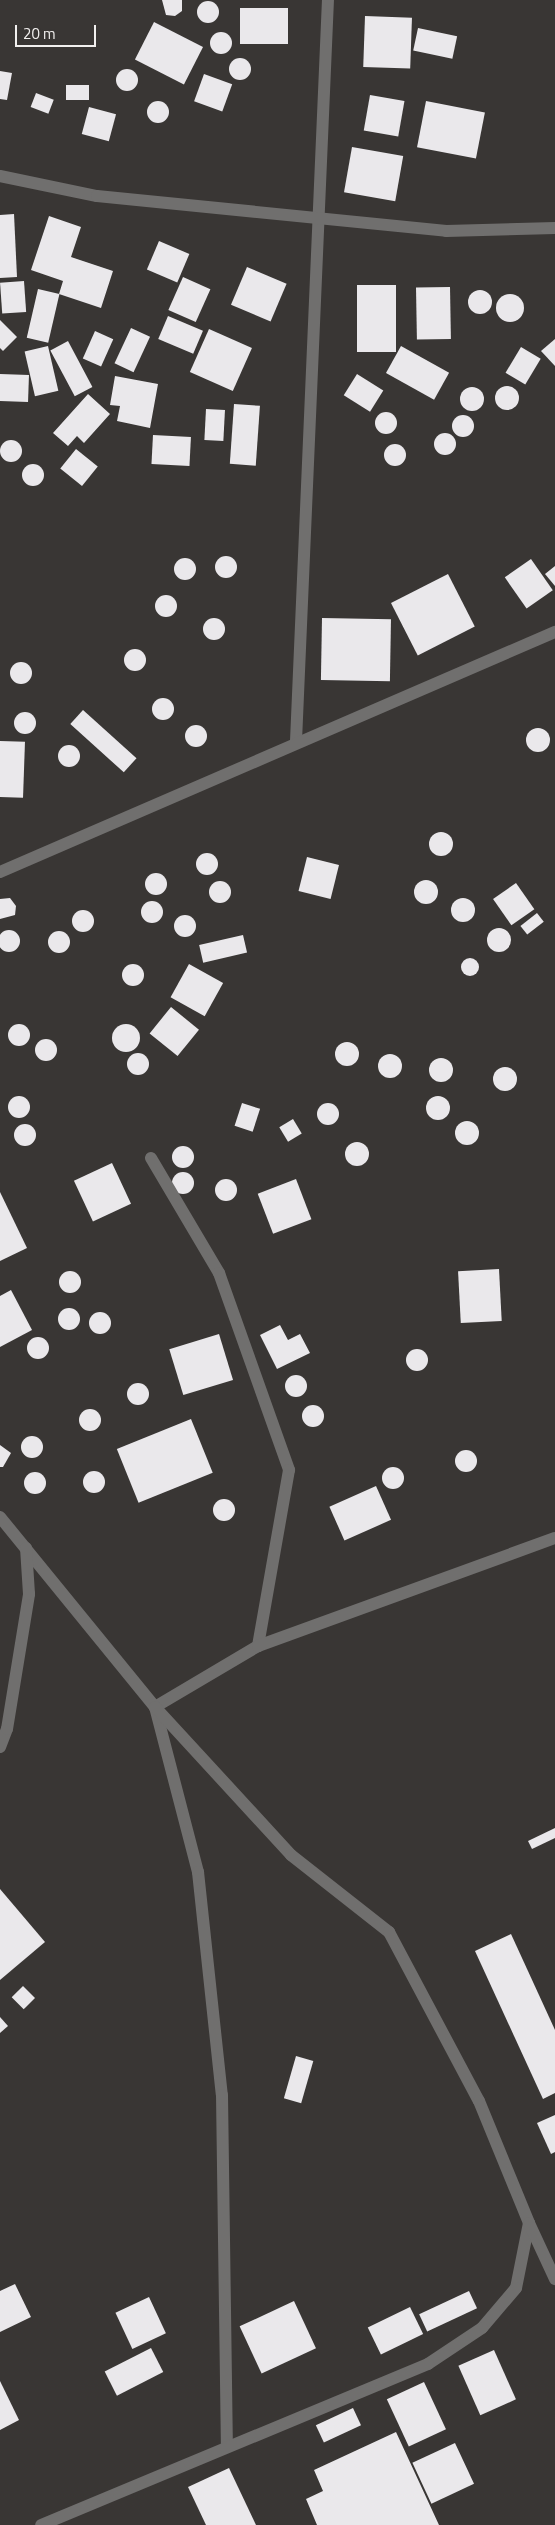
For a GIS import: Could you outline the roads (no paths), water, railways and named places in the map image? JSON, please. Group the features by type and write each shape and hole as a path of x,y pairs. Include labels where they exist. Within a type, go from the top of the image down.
{"street":[{"path":"296,741 328,0"},
{"path":"4,178 97,196 446,231 555,228"},
{"path":"0,872 296,741 555,632"},
{"path":"151,1158 219,1273 290,1470 258,1646"},
{"path":"0,1517 155,1707 291,1855 389,1932 479,2101 529,2223 555,2277"},
{"path":"155,1707 258,1646 555,1538"},
{"path":"0,1747 8,1729 29,1594 26,1548"},
{"path":"155,1707 198,1872 222,2095 227,2444"},
{"path":"40,2525 227,2444 428,2364 482,2328 516,2288 529,2223"}]}
